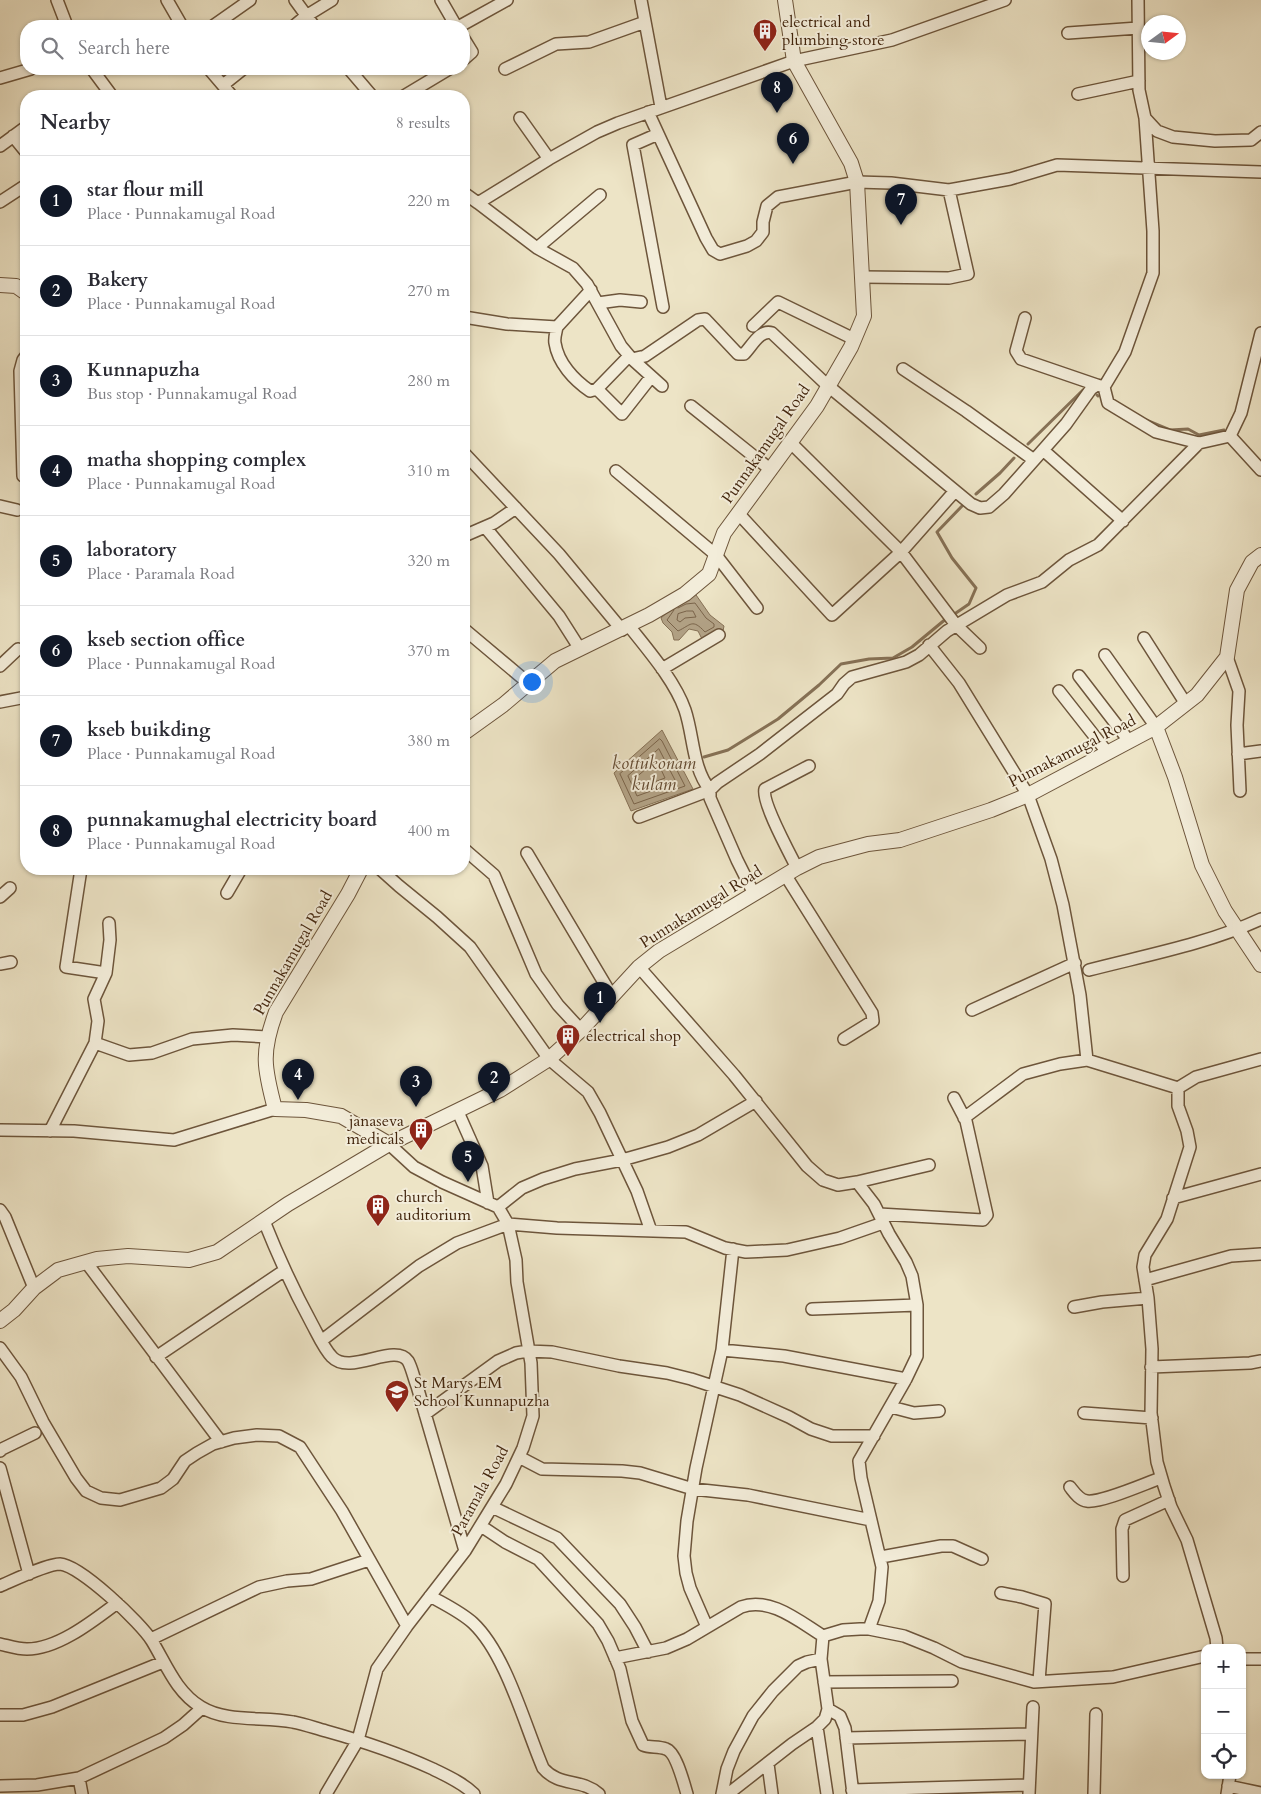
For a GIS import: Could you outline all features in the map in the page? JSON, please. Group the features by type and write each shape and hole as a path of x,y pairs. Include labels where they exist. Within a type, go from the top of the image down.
{"street":[{"path":"57,0 65,20"},
{"path":"168,0 179,20"},
{"path":"222,20 250,0"},
{"path":"295,0 309,20"},
{"path":"301,20 332,0"},
{"path":"441,0 453,20"},
{"path":"470,20 507,0"},
{"path":"641,0 661,107"},
{"name":"Punnakamugal Road","path":"470,728 555,660 625,628 685,594 708,574 724,533 817,406 854,339 864,316 857,182 851,162 794,61 785,0"},
{"path":"478,204 549,159 597,132 648,112 794,61 892,40 1005,0"},
{"path":"591,290 557,327 555,343 566,370 582,386 590,391 597,389 630,358 645,356 698,320 706,319 738,354 744,354 762,333 768,331 827,386 971,504 980,508 989,507 1004,494 1066,424 1091,389 1101,386 1125,352 1153,273 1153,231 1149,169 1145,118 1139,90 1138,0"},
{"path":"505,69 556,44 589,42 645,22"},
{"path":"1068,33 1138,28"},
{"path":"0,78 20,72"},
{"path":"96,75 108,90"},
{"path":"214,75 227,90"},
{"path":"223,85 236,75"},
{"path":"354,75 367,90"},
{"path":"414,90 439,75"},
{"path":"1078,94 1139,81"},
{"path":"648,112 706,238 714,250 720,254 747,246 756,241 763,232 766,206 778,197 857,182 891,183 949,190 1010,179 1057,165 1261,172"},
{"path":"520,118 549,159"},
{"path":"1145,118 1157,131 1173,137 1215,141 1251,140 1261,132"},
{"path":"0,146 20,131"},
{"path":"658,134 633,145 663,307"},
{"path":"13,136 20,145"},
{"path":"0,202 20,189"},
{"path":"863,277 949,278 968,274 949,190"},
{"path":"537,248 600,195"},
{"path":"470,198 537,248 574,268 591,290 630,358 662,386"},
{"path":"0,285 20,288"},
{"path":"598,303 620,300 641,302"},
{"path":"753,326 778,302 854,339"},
{"path":"470,318 507,324 557,327"},
{"path":"1025,318 1016,351 1021,359 1101,386 1108,403 1156,432 1199,443 1230,436"},
{"path":"1230,436 1241,413 1261,333"},
{"path":"903,369 1034,460"},
{"path":"597,389 622,414 651,377"},
{"path":"691,406 770,470"},
{"path":"1230,436 1261,470"},
{"path":"791,443 901,552 956,625 980,648"},
{"path":"639,817 710,790 717,782 760,754 837,694 852,677 906,662 918,655 956,625 1008,595 1042,582 1069,560 1098,545 1199,443"},
{"path":"1043,450 1123,521"},
{"path":"470,460 559,554 662,669 684,708 702,780 710,790 710,798 754,894"},
{"path":"616,471 716,555 757,608"},
{"path":"738,513 832,615 901,552 955,491"},
{"path":"0,506 17,510"},
{"path":"470,533 485,527 516,508"},
{"path":"485,527 559,616 580,649"},
{"path":"1240,791 1237,725 1239,691 1227,656 1237,590 1252,562 1261,555"},
{"path":"470,634 527,682"},
{"path":"662,669 719,635"},
{"path":"1144,638 1186,704"},
{"path":"929,645 959,682 1028,795 1051,859 1065,913 1075,963 1088,1060"},
{"path":"0,666 18,649"},
{"path":"1105,654 1156,727 1197,695 1227,656"},
{"path":"1079,676 1129,741"},
{"path":"1059,691 1107,752"},
{"path":"0,702 20,698"},
{"name":"Punnakamugal Road","path":"0,1321 14,1310 34,1288 58,1270 97,1259 128,1256 189,1260 217,1252 288,1204 389,1144 500,1090 549,1059 581,1030 639,968 659,951 791,872 819,858 854,847 900,840 991,810 1028,795 1156,727 1175,777 1202,865 1225,912 1261,965"},
{"path":"1238,754 1261,751"},
{"path":"809,766 765,789 763,793 791,872 872,1013 873,1021 844,1039"},
{"path":"527,853 612,996"},
{"path":"470,854 494,875 536,974 558,1005 581,1030"},
{"path":"79,875 66,967 106,973"},
{"path":"227,893 238,875"},
{"name":"Punnakamugal Road","path":"275,1109 267,1076 265,1053 267,1037 276,1012 358,875"},
{"path":"386,875 470,947 549,1059 588,1092 637,1191 651,1231"},
{"path":"0,897 10,888"},
{"path":"1089,970 1238,930 1261,920"},
{"path":"50,1131 95,1043 98,1021 94,999 106,973 110,940 109,923"},
{"path":"972,1010 1075,963"},
{"path":"639,968 756,1101 807,1166 823,1180 838,1185 929,1165"},
{"path":"95,1043 129,1055 152,1053 192,1039 233,1035 267,1037"},
{"path":"964,1118 1023,1074 1060,1064 1088,1060 1178,1088 1196,1077 1261,1059"},
{"path":"1178,1088 1178,1106 1187,1131 1190,1147 1166,1219 1145,1255 1143,1267 1148,1298 1152,1367 1152,1418 1157,1462 1161,1478 1187,1540 1217,1644"},
{"path":"321,1341 427,1262 457,1243 508,1224 557,1228 686,1232 716,1245 746,1252 786,1250 840,1238 881,1218 983,1220 987,1215 976,1164 964,1118 954,1098"},
{"path":"493,1205 542,1179 576,1168 622,1160 668,1147 698,1135 756,1101"},
{"path":"0,1130 101,1133 174,1140 275,1109 306,1110 341,1116 389,1144 414,1167 493,1205"},
{"path":"458,1112 482,1166 493,1205"},
{"path":"1173,1198 1261,1174"},
{"path":"857,1182 874,1204 912,1276 917,1305 918,1356 859,1461 870,1520 881,1557 882,1567 880,1601 869,1629"},
{"name":"Paramala Road","path":"326,1794 358,1740 377,1669 407,1626 465,1551 481,1526 506,1484 519,1457 533,1416 531,1363 517,1282 516,1260 508,1224 493,1205"},
{"path":"0,1210 5,1217 34,1288"},
{"path":"264,1221 285,1270 321,1341 333,1358 343,1363 364,1361 384,1356 400,1356 408,1360 465,1551"},
{"path":"706,1627 690,1588 684,1556 692,1489 722,1350 733,1249"},
{"path":"1145,1280 1231,1256 1261,1254"},
{"path":"86,1262 221,1442"},
{"path":"156,1357 285,1270"},
{"path":"1074,1307 1102,1302 1148,1298"},
{"path":"812,1309 917,1305"},
{"path":"0,1348 21,1376 43,1422 76,1478 86,1491 101,1498 120,1500 162,1488 173,1479 185,1461 213,1444 242,1437 279,1436 300,1447 342,1511 407,1626"},
{"path":"722,1350 784,1356 906,1379"},
{"path":"425,1414 498,1361 516,1353 528,1351 552,1352 619,1366 667,1373 740,1394 811,1429 832,1436 874,1436"},
{"path":"1152,1367 1261,1361"},
{"path":"891,1407 914,1413 939,1411"},
{"path":"1084,1413 1152,1418"},
{"path":"0,1451 35,1433"},
{"path":"519,1457 542,1469 640,1473 692,1489 756,1496 870,1520"},
{"path":"0,1468 29,1574"},
{"path":"1070,1486 1078,1497 1087,1501 1102,1499 1161,1478"},
{"path":"1123,1576 1122,1529 1125,1520 1169,1500"},
{"path":"492,1507 540,1528 557,1538 620,1604 648,1652"},
{"path":"481,1526 505,1542 538,1558 552,1571 598,1624 616,1658 632,1721 643,1745 649,1748 670,1751 687,1794"},
{"path":"881,1557 941,1546 953,1546 982,1559"},
{"path":"151,1640 259,1587 287,1581 311,1579 369,1560"},
{"path":"0,1586 48,1566 65,1565 95,1585 116,1603 151,1640 169,1673 186,1694 202,1708 224,1715 293,1722 358,1740 442,1773 474,1794"},
{"path":"1001,1593 1045,1604 1039,1681"},
{"path":"430,1596 472,1622 493,1648 516,1696 543,1768 550,1776 560,1781 583,1784 599,1794"},
{"path":"0,1644 30,1649 46,1645 65,1638 97,1618 116,1603"},
{"path":"616,1658 666,1648 686,1639 741,1607 757,1603 786,1613 823,1636 843,1630 869,1629 904,1636 962,1662 1034,1682 1113,1677 1201,1657"},
{"path":"728,1794 825,1719 828,1709 821,1659 823,1636"},
{"path":"722,1794 730,1760 753,1716 773,1691 798,1666 821,1659"},
{"path":"1246,1659 1261,1659"},
{"path":"0,1715 22,1715 52,1708 163,1662"},
{"path":"824,1682 952,1681"},
{"path":"828,1709 840,1716 846,1728 852,1792 1029,1789 1034,1707"},
{"path":"0,1786 37,1786 79,1778 164,1738 202,1708"},
{"path":"1094,1794 1096,1714"},
{"path":"817,1726 827,1794"},
{"path":"846,1738 1031,1734"},
{"path":"768,1764 772,1794"},
{"path":"79,1778 82,1794"},
{"path":"1228,1785 1261,1793"}],"water":[{"path":"694,592 710,615 724,626 723,631 719,630 703,641 698,631 689,629 679,640 674,640 672,632 663,623 661,618 685,597 689,601 691,594"},
{"name":"kottukonam kulam","path":"662,730 693,789 631,811 614,773"}],"waterway":[{"path":"1028,444 1083,390"},
{"path":"1146,420 1170,430 1188,429 1199,435 1224,430"},
{"path":"976,494 1014,458"},
{"path":"953,615 969,604 976,588 952,558 937,532 963,505"},
{"path":"704,757 728,750 778,719 841,664 869,659 893,658 912,647 947,618"},
{"path":"677,766 688,763"}],"place":[{"name":"electrical and plumbing store","path":"765,52"},
{"name":"punnakamughal electricity board","path":"777,113"},
{"name":"kseb section office","path":"793,164"},
{"name":"kseb buikding","path":"901,225"},
{"name":"star flour mill","path":"600,1023"},
{"name":"electrical shop","path":"568,1057"},
{"name":"matha shopping complex","path":"298,1100"},
{"name":"Bakery","path":"494,1103"},
{"name":"Kunnapuzha","path":"416,1107"},
{"name":"janaseva medicals","path":"421,1151"},
{"name":"laboratory","path":"468,1182"},
{"name":"church auditorium","path":"378,1227"},
{"name":"St Marys EM School Kunnapuzha","path":"397,1413"}]}
